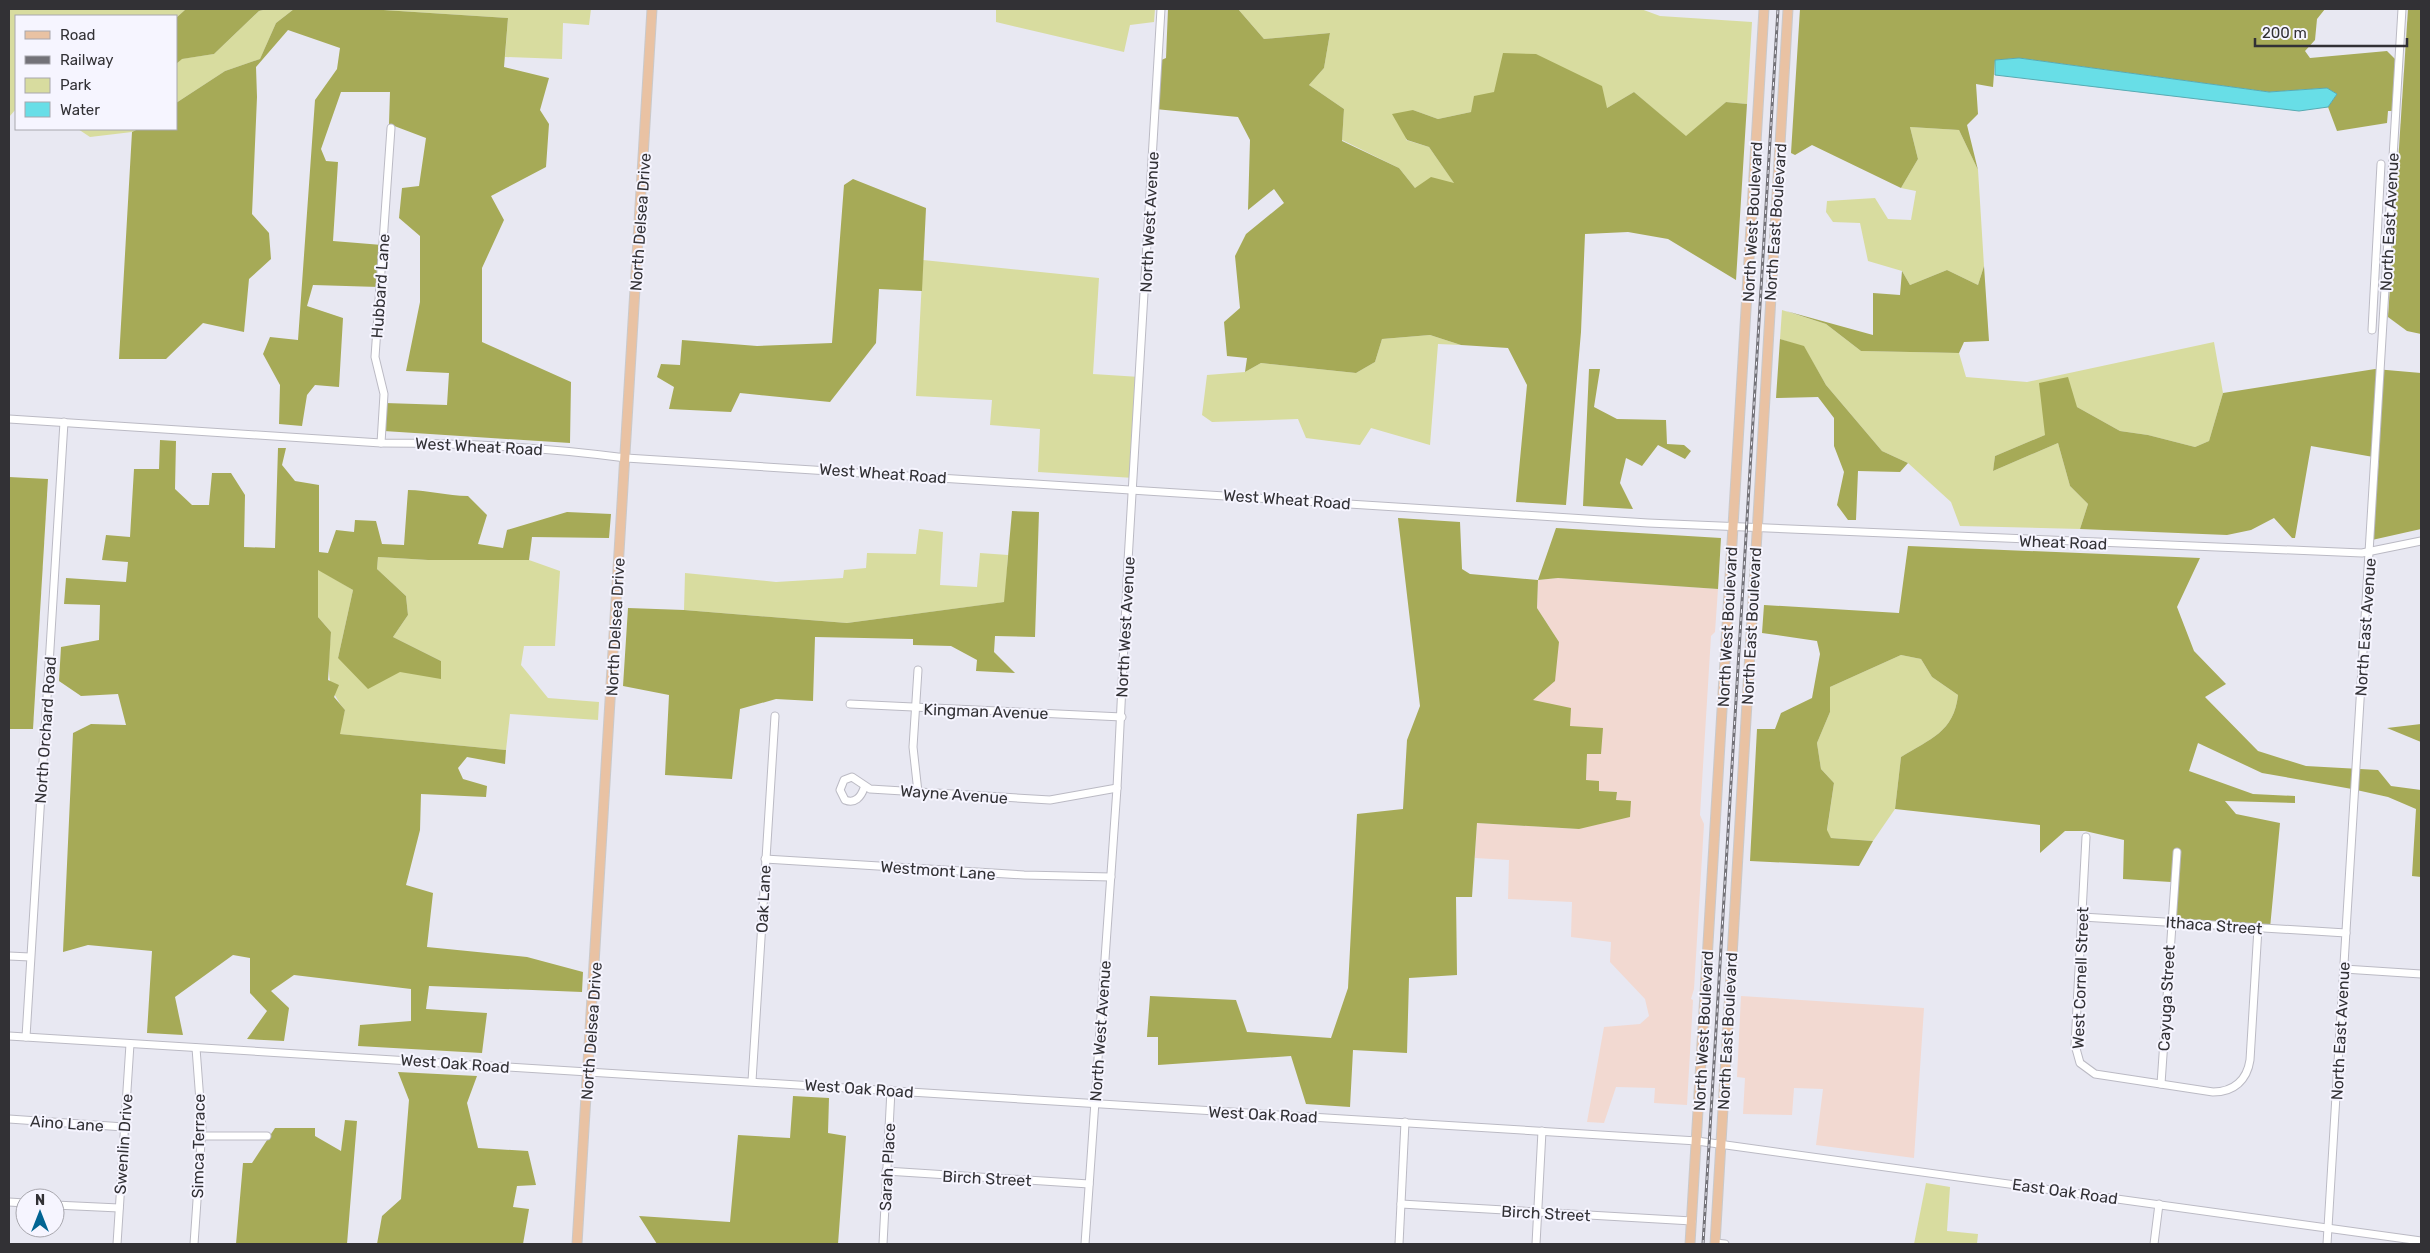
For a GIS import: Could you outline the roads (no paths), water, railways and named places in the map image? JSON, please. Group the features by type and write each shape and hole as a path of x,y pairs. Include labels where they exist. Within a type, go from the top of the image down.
{"main road":[{"name":"North Delsea Drive","path":"577,1244 652,9"},
{"name":"North West Boulevard","path":"1690,1244 1764,9"},
{"name":"North East Boulevard","path":"1718,1244 1721,1143 1788,9"}],"street":[{"name":"North West Avenue","path":"1085,1244 1122,717 1132,489 1161,9"},
{"name":"North East Avenue","path":"2327,1244 2402,9"},
{"name":"Hubbard Lane","path":"381,443 384,394 375,363 375,349 391,128"},
{"path":"2372,330 2381,164"},
{"name":"West Wheat Road","path":"9,419 381,443 436,443 557,449 626,458 1757,528"},
{"name":"North Orchard Road","path":"26,1037 64,422"},
{"name":"Wheat Road","path":"1757,528 2370,552 2421,541"},
{"path":"918,670 913,756 918,792"},
{"name":"Kingman Avenue","path":"850,704 1122,717"},
{"name":"Oak Lane","path":"752,1081 775,716"},
{"name":"Wayne Avenue","path":"864,788 858,799 852,801 845,800 840,790 844,780 852,777 870,788 1050,800 1117,788"},
{"name":"West Cornell Street","path":"2086,837 2074,1044 2080,1063 2089,1071 2102,1076 2220,1092 2232,1088 2247,1075 2251,1052 2258,928"},
{"name":"Cayuga Street","path":"2161,1084 2170,922 2177,852"},
{"name":"Westmont Lane","path":"765,859 1024,875 1111,877"},
{"name":"Ithaca Street","path":"2082,917 2346,933"},
{"path":"9,956 30,958"},
{"path":"2344,969 2421,974"},
{"name":"West Oak Road","path":"9,1036 1709,1142"},
{"name":"Swenlin Drive","path":"117,1244 130,1044"},
{"name":"Simca Terrace","path":"194,1244 202,1136 196,1048"},
{"name":"Sarah Place","path":"883,1244 891,1090"},
{"name":"Aino Lane","path":"9,1118 124,1127"},
{"path":"1399,1244 1405,1122"},
{"path":"1536,1244 1542,1131"},
{"path":"202,1136 267,1136"},
{"name":"East Oak Road","path":"1709,1142 2421,1241"},
{"name":"Birch Street","path":"886,1171 1088,1184"},
{"name":"Birch Street","path":"1401,1204 1692,1221"},
{"path":"2154,1244 2160,1204"},
{"path":"65,1205 119,1208"},
{"path":"883,1244 890,1244"}],"water":[{"path":"2019,58 2269,92 2327,88 2337,94 2328,107 2299,111 1995,75 1995,60"}],"railway":[{"path":"1703,1244 1778,9"}]}
